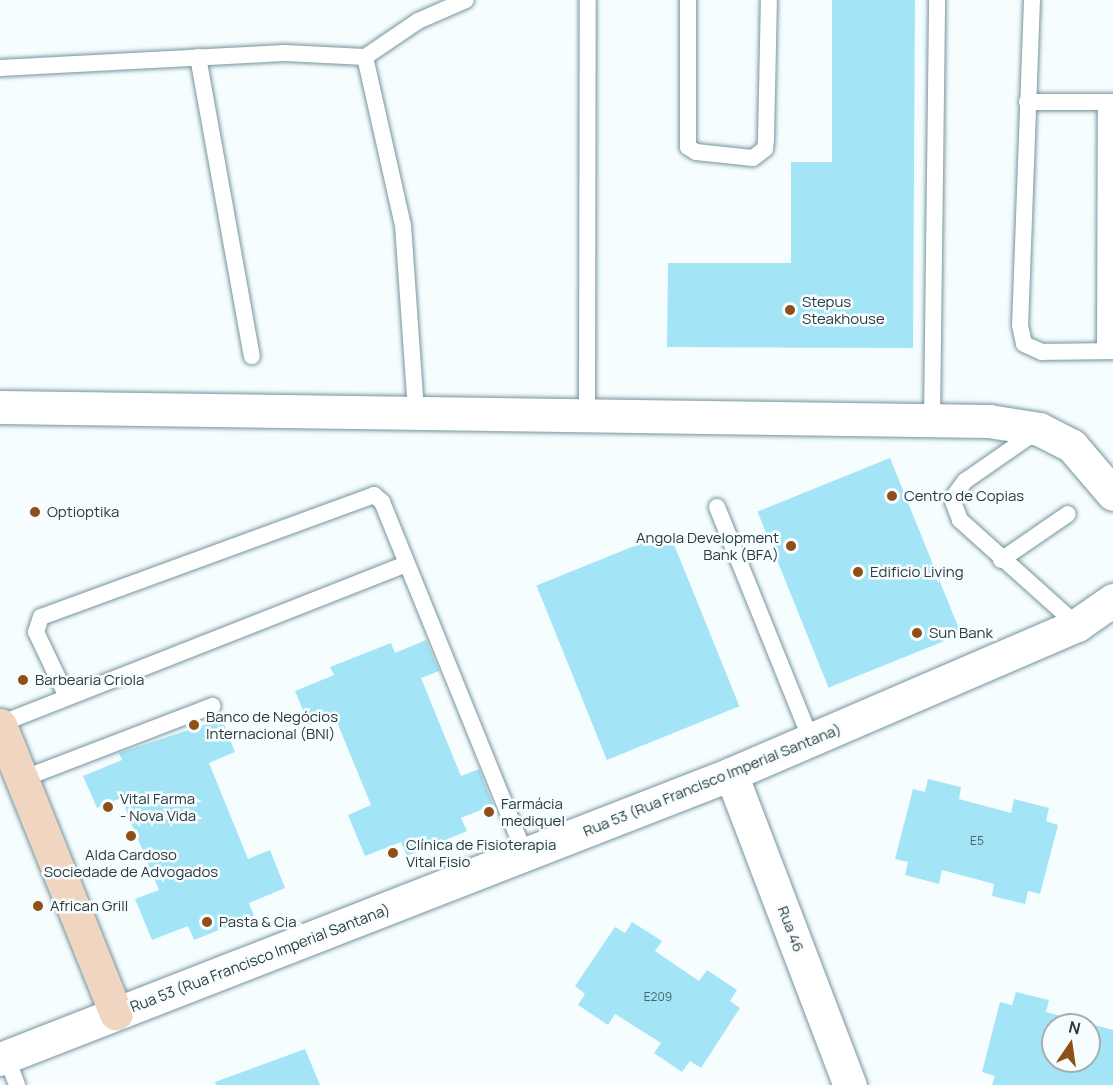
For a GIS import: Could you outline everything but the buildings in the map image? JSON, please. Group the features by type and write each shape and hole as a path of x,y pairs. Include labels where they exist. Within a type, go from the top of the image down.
{"street":[{"path":"0,407 932,419 1039,429 1072,446 1113,494"},
{"name":"Rua 53 (Rua Francisco Imperial Santana)","path":"8,1067 116,1014 731,774 812,740 1077,625 1113,600"},
{"path":"0,724 116,1014"},
{"name":"Rua 46","path":"731,774 850,1085"}],"lane":[{"path":"0,68 285,52 365,57 418,21 466,0"},
{"path":"587,414 588,0"},
{"path":"688,0 688,147 696,152 753,158 765,149 769,0"},
{"path":"932,419 937,0"},
{"path":"1027,102 1109,102 1109,351 1042,352 1024,344 1020,325 1027,102 1032,0"},
{"path":"198,57 252,356"},
{"path":"365,57 403,225 416,412"},
{"path":"1039,429 965,481 952,499 960,520 1000,561 1077,625"},
{"path":"67,697 36,632 41,617 368,494 382,502 525,855"},
{"path":"717,507 812,740"},
{"path":"1000,561 1068,514"},
{"path":"0,724 406,564"},
{"path":"22,779 212,706"}],"place":[{"name":"Stepus Steakhouse","path":"790,310"},
{"name":"Centro de Copias","path":"892,496"},
{"name":"Optioptika","path":"35,512"},
{"name":"Angola Development Bank (BFA)","path":"791,546"},
{"name":"Edificio Living","path":"858,572"},
{"name":"Sun Bank","path":"917,633"},
{"name":"Barbearia Criola","path":"23,680"},
{"name":"Banco de Negócios Internacional (BNI)","path":"194,725"},
{"name":"Vital Farma - Nova Vida","path":"108,807"},
{"name":"Farmácia mediquel","path":"489,812"},
{"name":"Alda Cardoso Sociedade de Advogados","path":"131,836"},
{"name":"Clínica de Fisioterapia Vital Fisio","path":"393,853"},
{"name":"African Grill","path":"38,906"},
{"name":"Pasta & Cia","path":"207,922"}]}
